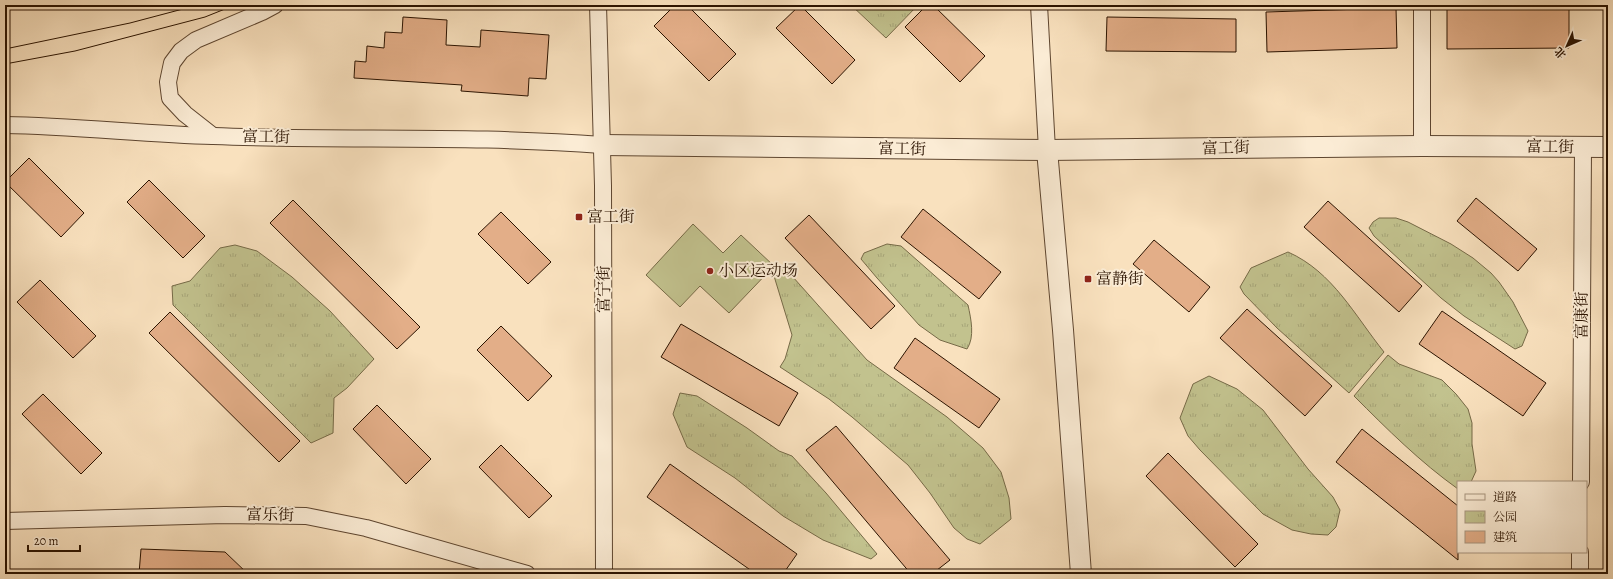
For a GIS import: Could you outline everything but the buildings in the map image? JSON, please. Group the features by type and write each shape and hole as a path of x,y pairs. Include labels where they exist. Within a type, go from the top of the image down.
{"street":[{"path":"213,136 185,114 170,98 168,82 172,63 181,51 196,40 275,5"},
{"name":"富宁街","path":"598,5 602,145 604,574"},
{"path":"1039,5 1048,150 1081,574"},
{"path":"1422,5 1422,146"},
{"name":"富工街","path":"5,124 213,136 421,138 569,142 602,145 1048,150 1422,146 1608,148"},
{"name":"富康街","path":"1581,481 1584,148"},
{"name":"富乐街","path":"5,521 218,515 306,516 366,528 527,574"},
{"path":"1580,553 1580,574"}],"green space":[{"path":"851,5 918,5 886,38"},
{"path":"1379,218 1396,218 1408,222 1451,244 1473,258 1491,273 1513,302 1528,331 1522,346 1515,349 1464,316 1441,298 1374,236 1369,228 1373,222"},
{"name":"小区运动场","path":"693,224 723,253 741,235 774,266 729,313 700,286 680,307 646,275"},
{"path":"887,244 901,246 968,305 972,333 967,349 940,340 919,325 861,259 864,253"},
{"path":"235,245 257,251 292,277 330,311 374,359 347,388 334,398 333,433 311,443 173,305 172,286 190,281 220,248"},
{"path":"1288,252 1318,271 1331,283 1384,352 1349,393 1277,328 1244,294 1240,287 1251,268"},
{"path":"784,267 867,360 947,417 983,448 1001,472 1009,498 1011,519 980,544 967,539 954,528 930,493 908,465 829,399 780,367 785,359 792,335 774,276"},
{"path":"1388,355 1399,364 1442,380 1468,409 1472,423 1472,444 1476,471 1471,481 1457,481 1457,488 1444,479 1391,433 1354,396"},
{"path":"1209,376 1237,389 1263,410 1308,469 1333,497 1340,510 1336,527 1328,535 1311,534 1292,530 1263,514 1188,436 1180,418 1193,384"},
{"path":"680,393 697,396 747,428 779,451 792,456 826,493 877,554 871,559 823,540 783,516 735,478 687,447 673,414"}],"tram line":[{"path":"5,49 130,23 198,5"},
{"path":"5,64 75,51 205,17 235,5"}],"place":[{"name":"富工街","path":"579,217"},
{"name":"小区运动场","path":"710,271"},
{"name":"富静街","path":"1088,279"}]}
